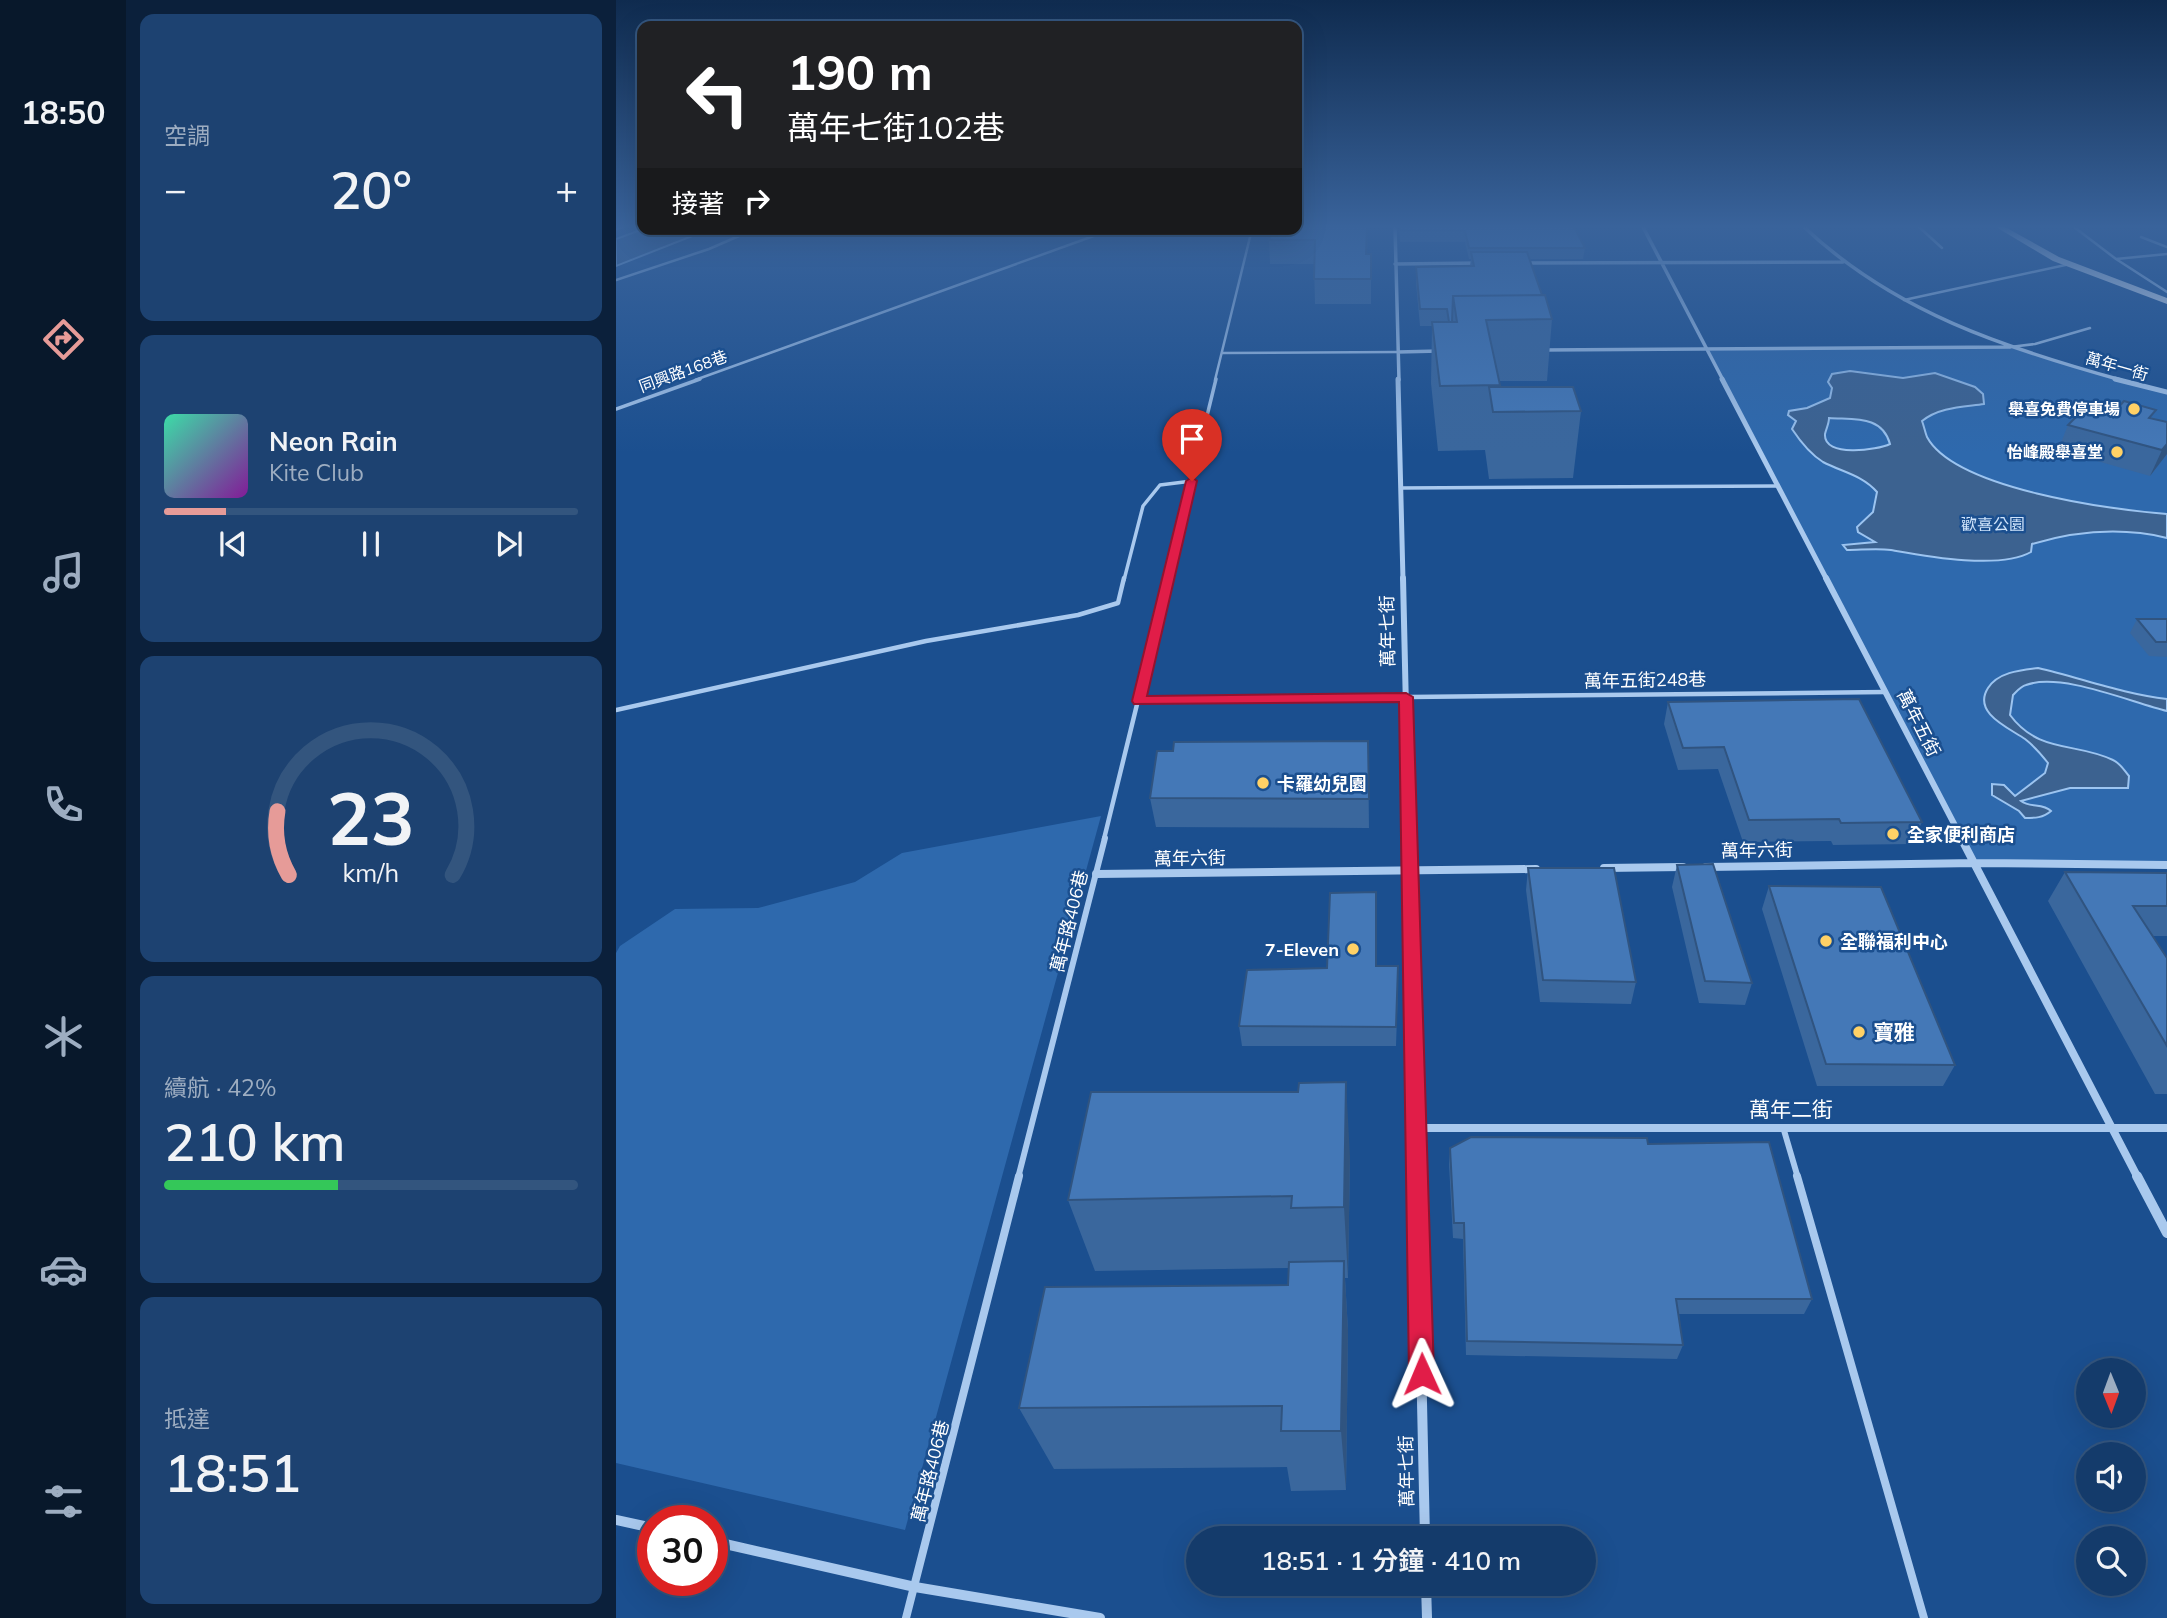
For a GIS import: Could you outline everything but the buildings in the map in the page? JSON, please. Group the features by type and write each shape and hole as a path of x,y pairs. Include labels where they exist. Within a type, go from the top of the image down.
{"street":[{"name":"萬年七街","path":"1396,303 1425,1526"},
{"name":"萬年五街","path":"1683,303 2167,1233"},
{"name":"萬年一街","path":"1910,303 2010,347 2167,392"},
{"path":"1532,351 2010,347"},
{"path":"1398,352 1451,351"},
{"name":"萬年六街","path":"1700,867 1976,863 2167,865"},
{"path":"1590,868 1687,867"},
{"name":"萬年六街","path":"1096,874 1549,869"},
{"name":"萬年二街","path":"1416,1128 2167,1128"},
{"path":"616,1520 637,1525"},
{"path":"728,1545 915,1587 1100,1618"},
{"path":"1426,1596 1427,1618"}],"lane":[{"name":"同興路168巷","path":"616,409 911,303"},
{"name":"萬年路406巷","path":"906,1618 1096,874 1235,303"},
{"path":"2010,347 2035,344 2090,328"},
{"path":"1223,353 1398,352"},
{"path":"616,710 912,644 1078,615 1118,603 1143,506 1160,485 1192,481"},
{"path":"1401,488 1778,486"},
{"name":"萬年五街248巷","path":"1139,701 1885,692"},
{"path":"1783,1126 1924,1618"}],"green space":[{"name":"歡喜公園","path":"2010,347 2167,392 2167,865 1976,863 1707,349"},
{"path":"1101,816 905,1530 616,1463 616,953 620,946 675,909 758,908 855,882 902,853"}],"shaded area":[{"path":"1850,371 1903,378 1935,373 1975,387 1983,394 1984,404 1944,410 1922,421 1927,437 1943,455 1969,470 2037,494 2110,508 2167,514 2167,538 2133,532 2082,533 2032,544 2031,552 2017,557 1982,561 1886,549 1847,550 1843,545 1875,542 1858,532 1857,527 1873,512 1877,492 1858,478 1814,455 1792,429 1796,421 1788,415 1789,411 1807,408 1830,398 1832,388 1828,382 1832,374","holes":["1829,418 1857,419 1874,424 1881,428 1890,444 1864,450 1833,447 1827,442 1825,434"]},
{"path":"2038,668 2118,690 2167,699 2167,711 2058,682 2041,682 2020,688 2013,695 2010,715 2021,727 2046,742 2099,754 2113,760 2129,776 2128,788 2070,788 2021,801 2051,811 2036,818 2025,818 2019,811 1992,795 1992,784 2004,785 2015,796 2045,773 2048,763 2028,742 1994,719 1988,712 1984,697 1988,688 1998,678"}],"place":[{"name":"舉喜免費停車場","path":"2134,409"},
{"name":"怡峰殿舉喜堂","path":"2117,452"},
{"name":"卡羅幼兒園","path":"1263,783"},
{"name":"全家便利商店","path":"1893,834"},
{"name":"全聯福利中心","path":"1826,941"},
{"name":"7-Eleven","path":"1353,949"},
{"name":"寶雅","path":"1859,1032"}],"route":[{"path":"1192,481 1139,701 1406,697 1422,1374"}]}
